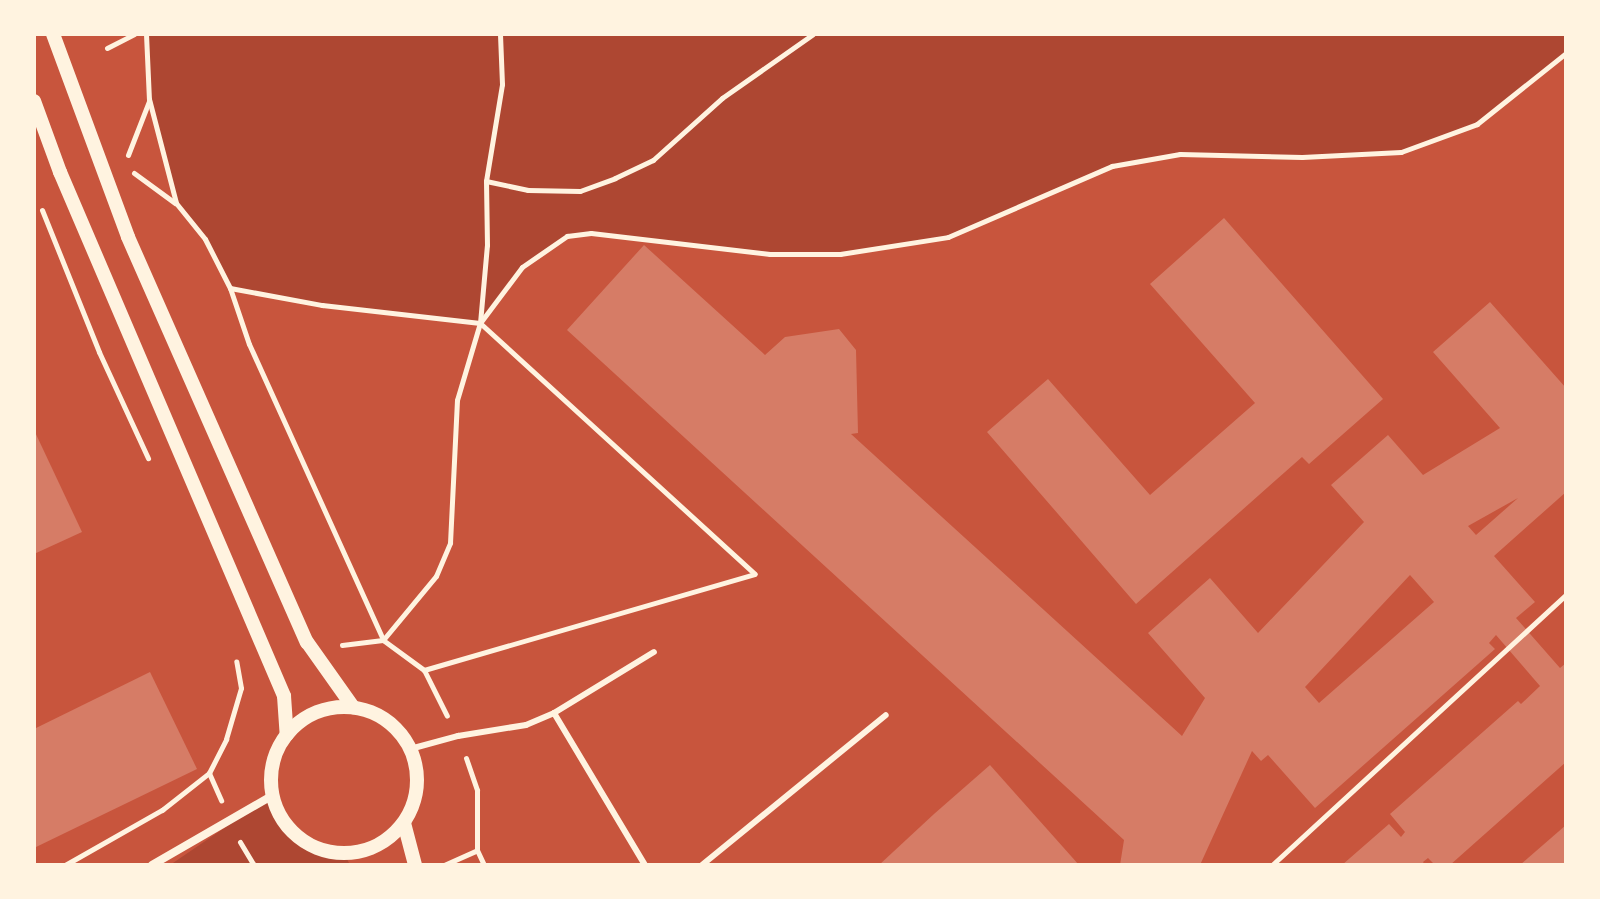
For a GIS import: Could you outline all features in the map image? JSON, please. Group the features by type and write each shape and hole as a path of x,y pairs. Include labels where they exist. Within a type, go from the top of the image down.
{"street":[{"path":"53,34 128,237 307,642 353,707"},
{"path":"34,101 60,172 284,696 287,735"},
{"path":"353,707 377,714 397,729 410,749 417,768 417,787 404,823 387,839 348,859 302,840 283,819 273,795 271,774 276,754 287,735 305,718 316,713 353,707"},
{"path":"152,865 273,795"},
{"path":"404,823 415,865"}],"lane":[{"path":"410,749 458,736 526,725 554,713 654,652"},
{"path":"554,713 645,865"},
{"path":"702,865 886,715"}],"path":[{"path":"107,48 134,34"},
{"path":"146,34 149,99 176,203"},
{"path":"383,640 436,576 450,543 457,400 480,323 487,245 486,181 502,84 500,34"},
{"path":"486,181 528,190 580,191 615,178 653,160 722,98 813,34"},
{"path":"480,323 522,267 567,236 591,233 770,254 826,254 948,237 1112,166 1180,154 1302,157 1401,152 1477,124 1566,53"},
{"path":"124,165 149,99"},
{"path":"121,149 124,165 176,203 205,239 230,288 249,344 383,640 424,670 458,736 477,790 477,850 484,865"},
{"path":"39,202 99,352 153,466"},
{"path":"230,288 322,305 480,323 755,574 424,670"},
{"path":"1272,865 1566,595"},
{"path":"65,865 162,810 209,773 226,739 241,688 234,646"},
{"path":"444,865 477,850"}],"shaded area":[{"path":"146,34 1566,34 1566,53 1477,124 1401,152 1302,157 1180,154 1112,166 948,237 840,254 770,254 591,233 567,236 522,267 480,323 322,305 230,288 205,239 176,203 149,99"},
{"path":"273,795 292,830 322,850 344,853 350,865 170,865"}],"building":[{"path":"1224,218 1383,399 1309,464 1302,457 1136,604 987,432 1048,379 1150,495 1255,403 1150,284"},
{"path":"644,245 765,355 785,337 839,329 856,350 858,433 851,434 1182,736 1205,698 1148,633 1210,578 1258,633 1364,522 1331,485 1388,435 1423,475 1500,428 1433,352 1490,302 1566,388 1566,492 1494,556 1535,602 1516,618 1560,668 1566,663 1566,762 1450,865 1435,865 1428,858 1423,862 1425,865 1342,865 1389,824 1401,837 1405,832 1390,814 1518,701 1521,704 1540,686 1496,635 1489,643 1495,649 1315,808 1268,755 1261,761 1252,751 1200,865 1120,865 1124,840 567,330","holes":["1518,498 1476,535 1468,526","1410,575 1434,602 1319,703 1305,687"]},
{"path":"34,430 82,532 34,554"},
{"path":"150,672 197,769 34,848 34,729"},
{"path":"990,765 1079,865 879,865 934,814"},
{"path":"1566,825 1566,865 1520,865"}]}
